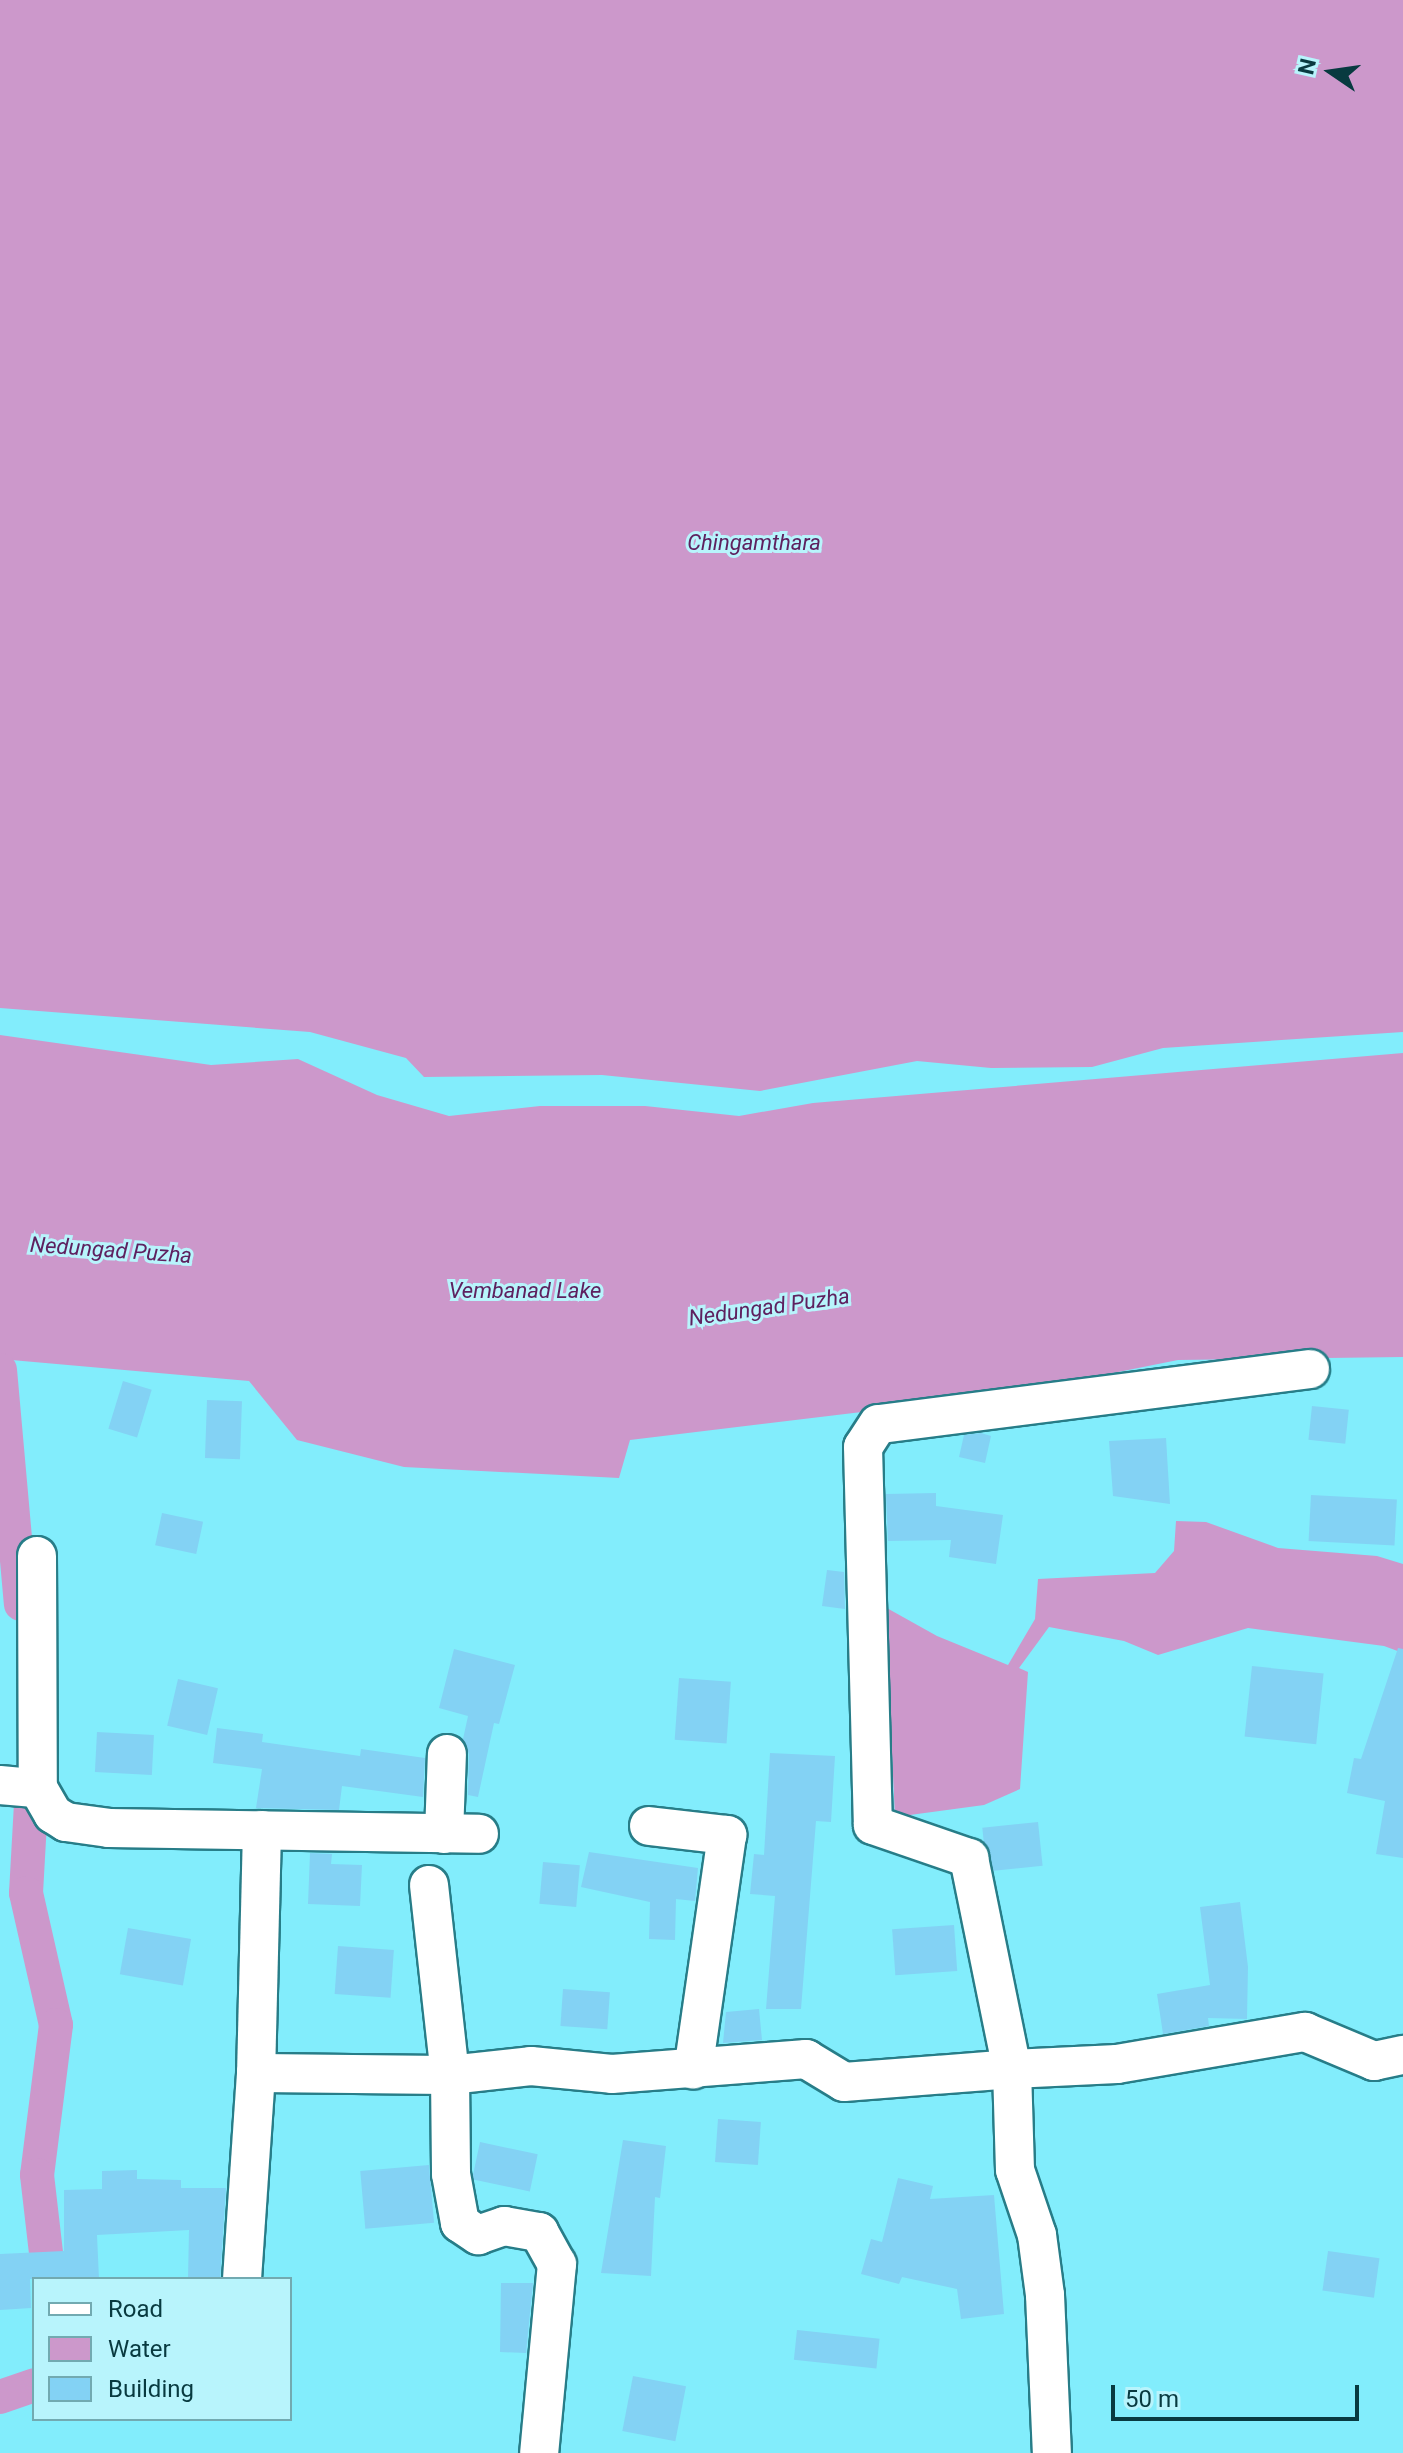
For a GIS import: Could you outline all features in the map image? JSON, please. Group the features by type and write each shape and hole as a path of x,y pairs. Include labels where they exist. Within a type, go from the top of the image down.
{"street":[{"path":"1052,2453 1045,2295 1037,2235 1015,2170 1012,2069 969,1858 873,1825 863,1447 878,1424 1310,1369"},
{"path":"37,1556 21,1787 66,1822 109,1828 462,1834 447,1754"},
{"path":"649,1826 727,1835 693,2070"},
{"path":"242,2277 256,2073 262,1830"},
{"path":"429,1885 450,2075 451,2174 460,2223 478,2235 504,2226 539,2232 550,2243 557,2264 539,2453"},
{"path":"256,2073 450,2075 531,2066 612,2074 806,2059 844,2082 1117,2064 1305,2032 1374,2061 1403,2055"}],"water":[{"name":"Chingamthara","path":"0,0 1403,0 1403,1032 1163,1048 1092,1067 991,1068 917,1061 760,1091 602,1075 424,1077 406,1058 310,1032 0,1008"},
{"name":"Vembanad Lake","path":"0,1035 211,1065 298,1059 377,1095 449,1116 540,1106 645,1106 739,1116 813,1103 1403,1053 1403,1357 1178,1360 1003,1395 630,1440 619,1478 404,1467 297,1440 249,1381 0,1359"},
{"path":"1176,1521 1206,1522 1278,1548 1377,1556 1403,1564 1403,1653 1384,1646 1248,1628 1158,1655 1124,1641 1049,1627 1019,1668 1028,1672 1020,1789 984,1805 895,1817 885,1607 937,1636 1008,1665 1035,1619 1038,1579 1155,1573 1174,1551"}],"building":[{"path":"123,1381 152,1390 137,1438 108,1429"},
{"path":"207,1400 242,1401 240,1459 205,1458"},
{"path":"1312,1406 1349,1410 1345,1444 1308,1440"},
{"path":"981,1433 991,1436 985,1463 959,1457 964,1435"},
{"path":"1166,1438 1170,1504 1113,1496 1109,1441"},
{"path":"936,1493 936,1506 1003,1515 996,1564 949,1557 951,1540 888,1541 886,1494"},
{"path":"1311,1495 1397,1500 1394,1545 1309,1541"},
{"path":"162,1513 203,1522 196,1554 155,1545"},
{"path":"827,1570 844,1572 845,1609 822,1606"},
{"path":"1398,1648 1403,1649 1403,1858 1376,1854 1385,1801 1347,1793 1354,1758 1361,1759"},
{"path":"454,1649 515,1665 499,1724 494,1723 478,1797 468,1795 469,1754 463,1739 468,1716 439,1708"},
{"path":"1252,1666 1324,1674 1316,1744 1245,1737"},
{"path":"679,1678 731,1682 727,1743 675,1740"},
{"path":"178,1679 218,1688 207,1735 167,1726"},
{"path":"217,1728 263,1734 262,1742 360,1756 361,1749 425,1758 423,1797 342,1786 339,1810 256,1808 262,1769 213,1763"},
{"path":"97,1732 154,1735 152,1775 95,1772"},
{"path":"770,1753 835,1756 831,1822 816,1821 801,2009 766,2009 775,1896 750,1894 754,1854 764,1855"},
{"path":"1038,1822 1043,1866 987,1872 982,1828"},
{"path":"589,1852 698,1868 695,1901 676,1899 675,1940 649,1939 650,1902 581,1887"},
{"path":"310,1853 332,1854 331,1864 362,1865 360,1906 308,1904"},
{"path":"543,1862 580,1865 576,1907 539,1904"},
{"path":"1240,1902 1248,1967 1247,2019 1208,2018 1209,2026 1163,2034 1157,1994 1210,1985 1200,1907"},
{"path":"954,1925 957,1971 895,1975 892,1929"},
{"path":"128,1928 191,1939 183,1985 120,1974"},
{"path":"338,1946 394,1950 391,1998 335,1994"},
{"path":"563,1989 610,1992 607,2029 560,2026"},
{"path":"759,2009 762,2040 723,2043 726,2012"},
{"path":"718,2119 761,2122 758,2165 715,2162"},
{"path":"623,2140 666,2146 660,2198 655,2197 651,2276 601,2273"},
{"path":"480,2142 538,2154 530,2191 472,2179"},
{"path":"429,2165 434,2223 365,2229 360,2171"},
{"path":"137,2170 137,2179 181,2180 181,2188 226,2188 220,2277 188,2277 189,2230 97,2235 99,2277 32,2277 31,2308 0,2310 0,2254 64,2251 64,2190 102,2189 102,2171"},
{"path":"898,2178 933,2186 930,2199 994,2195 1004,2314 961,2319 957,2289 902,2277 899,2284 861,2274 871,2239 882,2242"},
{"path":"1328,2251 1379,2258 1374,2298 1322,2291"},
{"path":"501,2283 533,2283 526,2353 500,2352"},
{"path":"797,2330 880,2339 876,2369 794,2360"},
{"path":"633,2376 686,2386 675,2441 622,2431"}],"waterway":[{"path":"0,1370 21,1604"},
{"path":"33,1768 26,1893 56,2025 37,2175 49,2277"},
{"path":"0,2397 32,2386"}],"water label":[{"name":"Nedungad Puzha","path":"111,1250"},
{"name":"Nedungad Puzha","path":"769,1307"}]}
